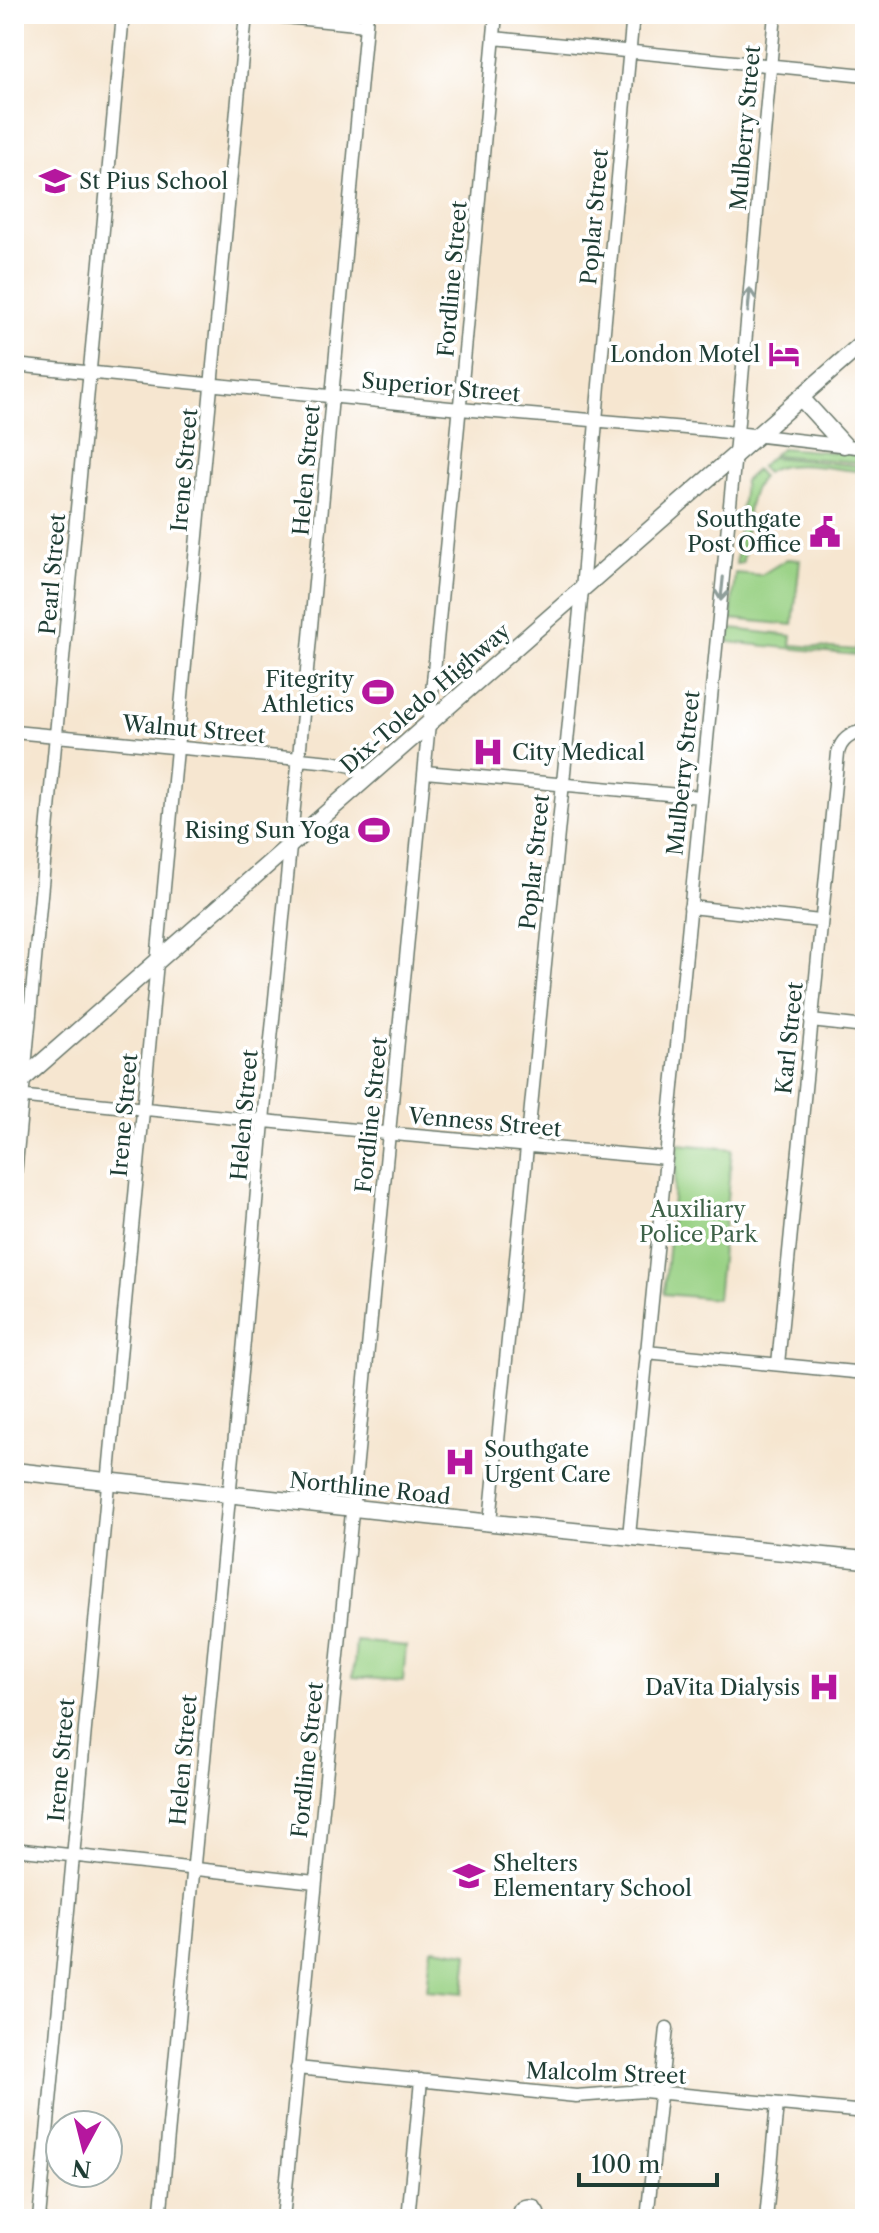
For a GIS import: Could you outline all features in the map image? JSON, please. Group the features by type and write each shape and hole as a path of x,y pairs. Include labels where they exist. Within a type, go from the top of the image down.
{"main road":[{"name":"Dix-Toledo Highway","path":"18,1089 158,961 865,341"},
{"path":"801,398 844,445"},
{"name":"Northline Road","path":"14,1471 865,1560"}],"street":[{"name":"Pearl Street","path":"14,1186 18,1089 35,973 123,14"},
{"name":"Irene Street","path":"39,2219 246,14"},
{"path":"255,14 366,19"},
{"name":"Fordline Street","path":"283,2219 430,723 496,14"},
{"name":"Poplar Street","path":"490,1522 582,590 633,14"},
{"name":"Mulberry Street","path":"629,1536 775,14"},
{"name":"Helen Street","path":"160,2219 366,19"},
{"path":"494,38 865,75"},
{"name":"Superior Street","path":"14,365 758,435 865,448"},
{"name":"Karl Street","path":"778,1364 839,747 849,735 865,731"},
{"name":"Walnut Street","path":"14,732 299,759 352,766 366,778"},
{"path":"425,772 701,797"},
{"path":"690,907 820,921"},
{"path":"811,1021 865,1027"},
{"name":"Venness Street","path":"18,1089 144,1109 666,1158"},
{"path":"646,1352 865,1373"},
{"path":"14,1849 315,1882"},
{"path":"647,2219 667,2028"},
{"name":"Malcolm Street","path":"297,2068 576,2096 644,2091 865,2112"},
{"path":"408,2219 421,2080"},
{"path":"766,2219 777,2104"},
{"path":"519,2219 522,2207 528,2205 534,2206 538,2212 536,2219"}],"green space":[{"path":"782,448 857,454 864,463 773,455"},
{"path":"771,457 863,466 857,471 797,465 766,473 760,467"},
{"path":"756,470 762,477 749,505 743,561 736,564 744,481"},
{"path":"787,559 800,560 793,625 731,619 735,573 761,575"},
{"path":"732,629 792,636 791,645 856,650 857,643 865,650 865,656 728,642"},
{"name":"Auxiliary Police Park","path":"678,1144 732,1149 717,1299 664,1294"},
{"path":"356,1641 406,1646 403,1681 353,1677"},
{"path":"433,1948 468,1953 464,1993 427,1990"}],"place":[{"name":"St Pius School","path":"55,181"},
{"name":"London Motel","path":"784,354"},
{"name":"Southgate Post Office","path":"825,532"},
{"name":"Fitegrity Athletics","path":"378,692"},
{"name":"City Medical","path":"488,752"},
{"name":"Rising Sun Yoga","path":"374,830"},
{"name":"Southgate Urgent Care","path":"460,1462"},
{"name":"DaVita Dialysis","path":"824,1687"},
{"name":"Shelters Elementary School","path":"469,1876"}]}
